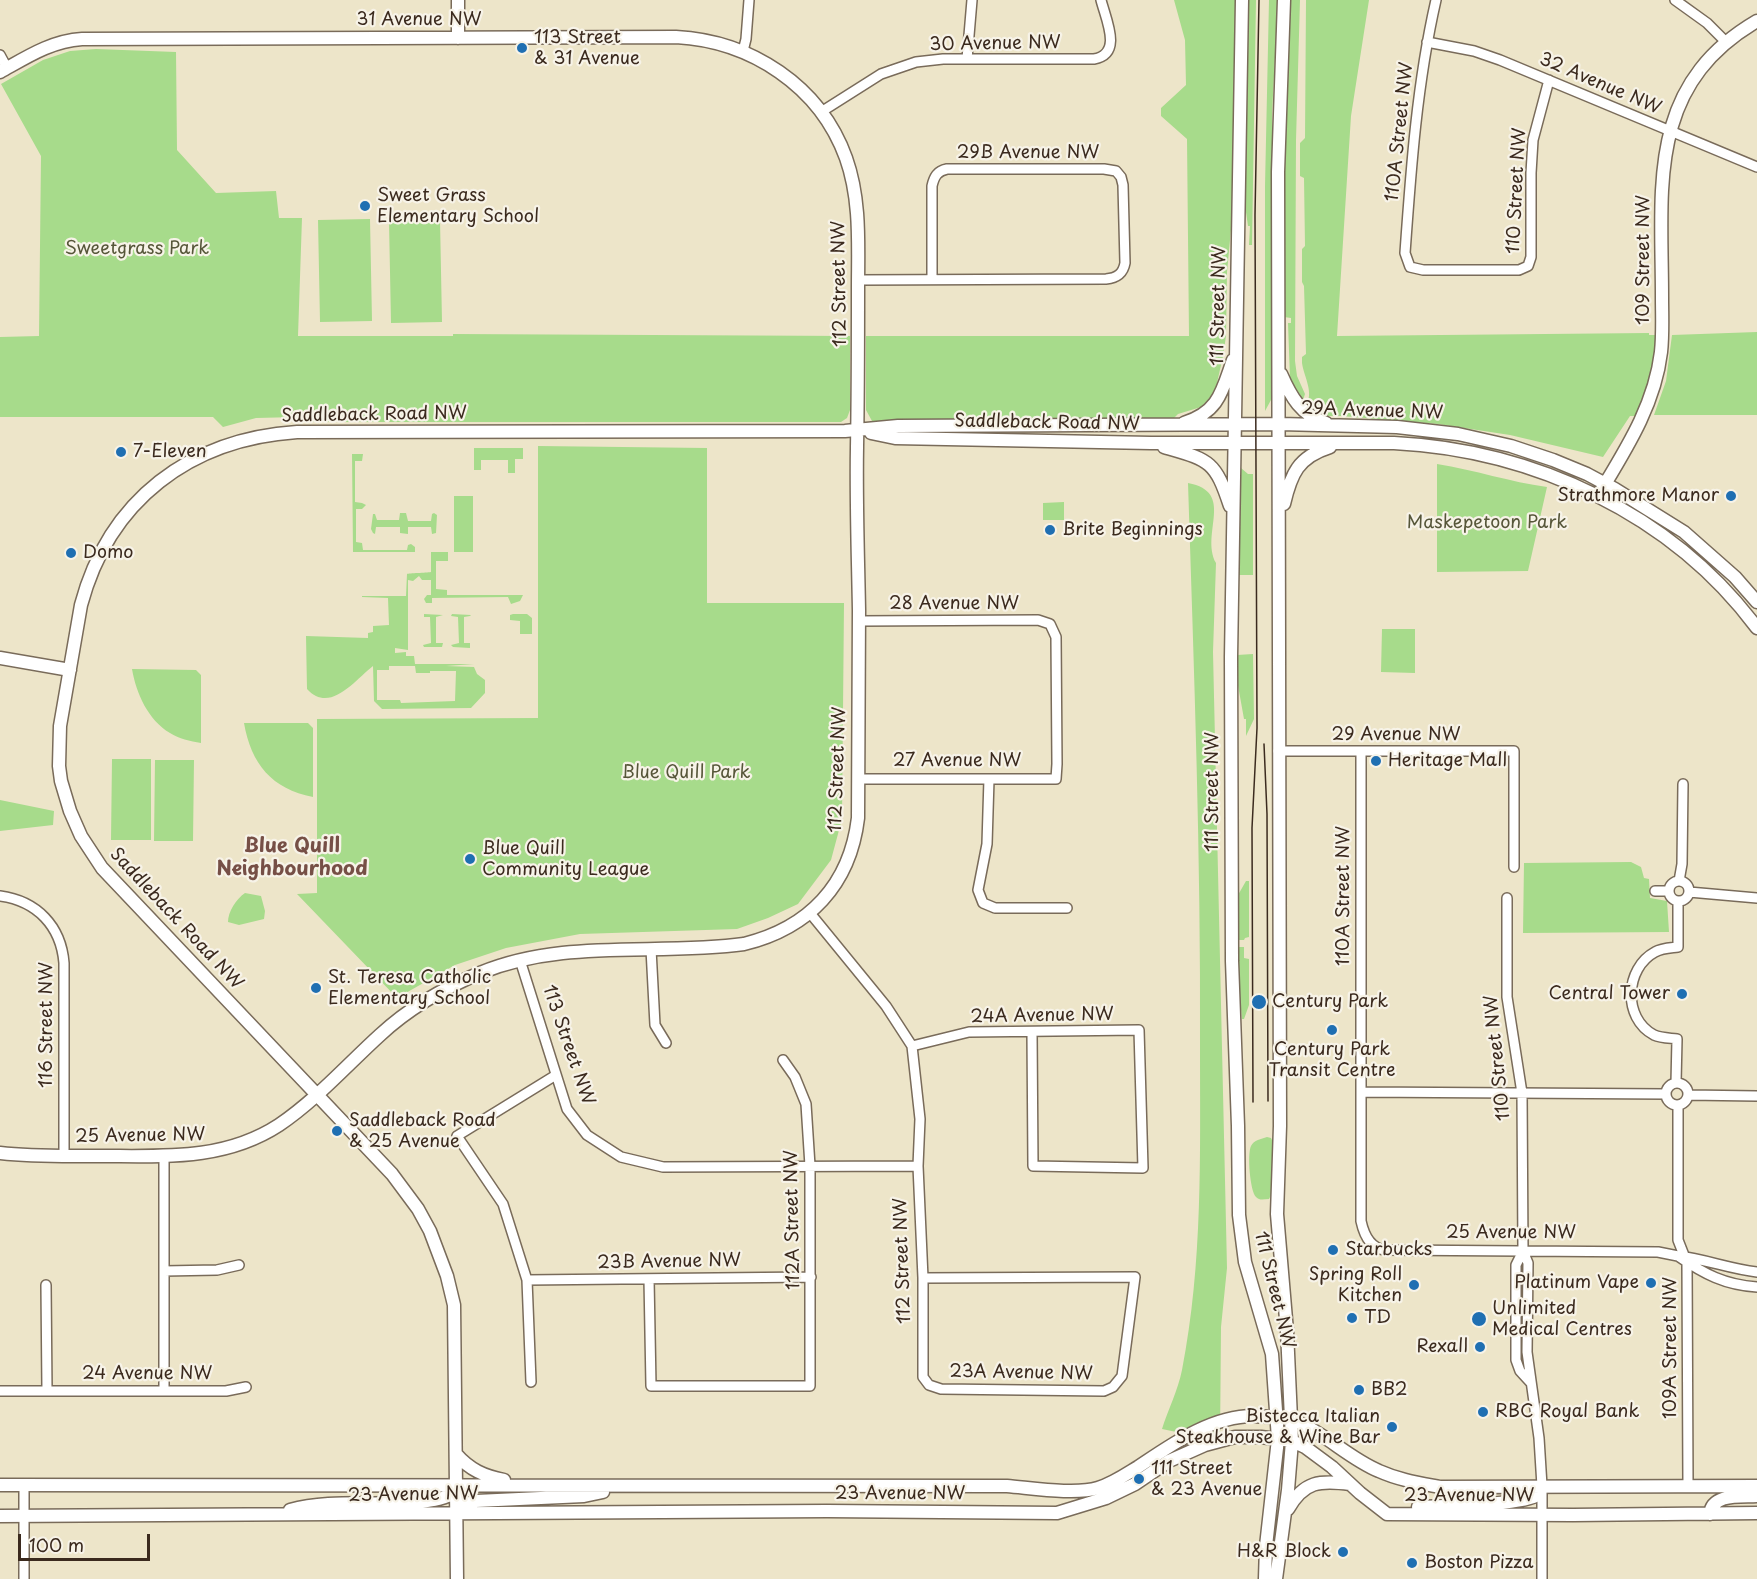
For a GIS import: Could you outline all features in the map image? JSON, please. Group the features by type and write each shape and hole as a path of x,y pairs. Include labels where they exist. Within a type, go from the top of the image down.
{"main road":[{"path":"458,0 458,38"},
{"name":"111 Street NW","path":"1242,0 1231,657 1232,950 1239,1215 1245,1262 1272,1354 1278,1439 1266,1546 1265,1579"},
{"name":"111 Street NW","path":"1276,1579 1292,1441 1277,1214 1280,1126 1278,172 1284,0"},
{"name":"109 Street NW","path":"1598,495 1640,421 1656,378 1662,338 1663,171 1669,131 1690,84 1712,56 1726,42 1757,21"},
{"name":"31 Avenue NW","path":"4,70 46,47 75,40 676,37 713,42 743,51 771,65 789,78 821,112"},
{"name":"112 Street NW","path":"810,913 832,889 850,855 858,818 858,220 853,183 841,145 821,112"},
{"path":"1176,426 1208,412 1220,399 1236,351"},
{"path":"1279,370 1290,395 1300,408 1315,419 1333,426"},
{"name":"29A Avenue NW","path":"1235,425 1280,424 1427,429 1511,446 1553,460 1605,484"},
{"name":"Saddleback Road NW","path":"457,1579 455,1320 451,1292 438,1249 418,1209 398,1181 114,882 87,845 65,799 59,766 60,726 70,669 86,586 113,530 153,486 189,462 227,444 264,435 297,432 858,430 898,426 1235,425"},
{"name":"Saddleback Road NW","path":"858,430 895,438 1235,444"},
{"path":"1151,443 1204,459 1219,477 1233,515"},
{"path":"1280,523 1289,483 1301,463 1310,455 1324,449 1358,443"},
{"name":"29A Avenue NW","path":"1235,444 1414,444 1484,456 1549,474 1598,495"},
{"path":"1605,484 1655,512 1683,532 1735,577 1757,602"},
{"path":"1598,495 1637,518 1681,549 1732,597 1757,628"},
{"path":"0,658 70,669"},
{"name":"25 Avenue NW","path":"0,1153 64,1156 164,1156 219,1151 247,1142 280,1125 381,1034 420,1004 482,972 520,960 579,951 744,944 778,933 810,913"},
{"name":"23 Avenue NW","path":"0,1485 1007,1486 1077,1491 1097,1488 1117,1480 1186,1437 1231,1418 1252,1416 1292,1420 1322,1436 1353,1458 1400,1480 1440,1487 1757,1486"},
{"name":"23 Avenue NW","path":"0,1516 457,1512 1057,1513 1116,1493 1135,1484 1169,1461 1205,1444 1235,1437 1278,1439 1292,1441 1305,1447 1387,1514 1757,1513"},
{"path":"456,1454 467,1466 486,1476 529,1486"},
{"path":"1285,1516 1300,1491 1314,1483 1329,1481 1350,1484"},
{"path":"272,1515 310,1505 396,1504 426,1501 452,1494 456,1486"},
{"path":"1395,1514 1401,1507 1491,1503 1529,1498 1537,1495 1542,1486"},
{"path":"457,1512 467,1504 476,1501 584,1496 631,1487"},
{"path":"1710,1514 1715,1502 1727,1497 1757,1496"},
{"path":"1737,1513 1757,1508"}],"street":[{"path":"743,51 750,0"},
{"path":"967,59 972,0"},
{"name":"30 Avenue NW","path":"821,112 870,80 892,69 929,60 1094,59 1104,56 1110,48 1110,38 1101,0"},
{"name":"110A Street NW","path":"1437,0 1427,42 1412,150 1406,253 1410,267 1423,270 1519,270 1526,267"},
{"path":"1675,0 1707,23 1726,42"},
{"name":"32 Avenue NW","path":"1427,42 1484,54 1757,167"},
{"path":"0,55 4,70"},
{"name":"110 Street NW","path":"1526,267 1531,257 1533,140 1549,80"},
{"name":"29B Avenue NW","path":"947,169 1104,169 1113,170 1119,174 1123,185 1125,263 1122,273 1116,277 1106,279 932,279 932,186 937,174 947,169"},
{"path":"858,280 932,279"},
{"name":"28 Avenue NW","path":"859,621 1038,620 1050,624 1056,637 1056,779"},
{"name":"29 Avenue NW","path":"1278,751 1514,752 1514,867"},
{"name":"110A Street NW","path":"1361,751 1361,1221"},
{"name":"27 Avenue NW","path":"858,779 1056,779"},
{"path":"989,779 987,844 978,890 981,900 994,908 1066,908"},
{"path":"1679,881 1682,856 1683,784"},
{"path":"1679,881 1685,883 1689,892 1686,898 1678,901 1672,898 1669,891 1672,884 1679,881"},
{"path":"1655,891 1669,891"},
{"path":"1689,892 1757,898"},
{"name":"116 Street NW","path":"0,896 32,906 52,926 59,938 63,954 64,1156"},
{"name":"110 Street NW","path":"1507,898 1507,997 1522,1094 1523,1251 1528,1263 1527,1352 1538,1420 1542,1486 1542,1579"},
{"path":"1676,1083 1677,1039 1655,1036 1646,1030 1633,1010 1630,998 1635,971 1644,960 1664,949 1678,947 1678,901"},
{"name":"112 Street NW","path":"810,913 886,1006 912,1046 920,1119 918,1166 923,1278 923,1377 929,1385"},
{"path":"651,949 655,1025 666,1043"},
{"name":"113 Street NW","path":"520,960 567,1109 587,1134 621,1157 663,1167 810,1167"},
{"name":"24A Avenue NW","path":"912,1046 969,1032 1139,1030 1143,1168 1033,1167 1032,1032"},
{"name":"112A Street NW","path":"649,1278 651,1386 810,1386 810,1167 806,1104 795,1077 783,1060"},
{"path":"531,1382 527,1280 503,1204 456,1136 556,1075"},
{"path":"1676,1083 1685,1086 1688,1095 1684,1103 1678,1105 1669,1101 1666,1094 1670,1086 1676,1083"},
{"path":"1361,1092 1666,1094"},
{"path":"1688,1095 1757,1096"},
{"name":"109A Street NW","path":"1678,1105 1678,1240 1684,1258 1688,1486"},
{"path":"164,1156 164,1391"},
{"path":"810,1167 918,1166"},
{"name":"25 Avenue NW","path":"1361,1221 1365,1235 1374,1247 1380,1250 1658,1252 1757,1272"},
{"name":"25 Avenue NW","path":"1684,1258 1713,1278 1738,1285 1757,1287"},
{"path":"164,1271 217,1270 239,1265"},
{"name":"23B Avenue NW","path":"527,1280 811,1277"},
{"name":"23A Avenue NW","path":"923,1278 1135,1277 1122,1376 1113,1387 1104,1391 976,1390 941,1389 929,1385"},
{"path":"46,1285 47,1391"},
{"name":"24 Avenue NW","path":"0,1391 230,1391 246,1387"},
{"path":"24,1485 24,1579"}],"green space":[{"path":"1174,0 1236,0 1233,208 1227,272 1226,336 1215,392 1201,407 1178,414 1170,422 872,421 866,410 866,336 1189,336 1187,139 1161,116 1161,108 1186,85 1185,40"},
{"path":"1248,0 1256,0 1252,245 1249,245 1250,226 1248,226 1245,205"},
{"path":"1269,0 1278,0 1272,114 1272,389 1271,400 1265,411 1265,186"},
{"path":"1290,0 1300,0 1296,140 1295,361 1297,376 1305,394 1303,400 1299,399 1290,378 1288,323 1291,323 1291,318 1284,317 1284,177"},
{"path":"1306,0 1369,0 1351,116 1337,336 1649,333 1649,335 1656,335 1650,377 1637,416 1630,416 1603,457 1510,435 1438,424 1319,416 1305,406 1309,391 1302,363 1302,357 1306,354 1302,282 1302,249 1305,246 1304,178 1300,176 1300,143 1305,138"},
{"name":"Sweetgrass Park","path":"96,49 176,52 177,150 216,193 276,191 279,218 302,218 298,336 453,336 453,334 850,336 850,410 847,418 841,422 298,422 297,417 256,418 223,427 213,417 0,417 0,337 39,336 41,156 1,84 43,60 70,51"},
{"path":"370,219 372,321 320,322 318,220"},
{"path":"440,220 442,322 391,323 389,221"},
{"path":"1757,332 1757,415 1654,415 1666,381 1672,335"},
{"name":"Blue Quill Park","path":"538,446 707,448 707,603 844,603 842,819 831,860 798,904 768,918 737,929 580,934 506,948 455,965 397,998 297,894 317,893 317,719 538,718"},
{"path":"474,448 523,448 523,459 515,459 515,473 508,473 508,460 481,460 481,470 474,470"},
{"path":"352,454 363,454 362,461 355,461 355,502 366,505 362,509 356,509 356,542 362,543 363,550 407,550 408,545 411,544 415,547 415,552 353,552"},
{"name":"Maskepetoon Park","path":"1437,464 1547,487 1528,571 1437,572"},
{"path":"1241,468 1248,474 1253,474 1253,575 1239,575"},
{"path":"1188,483 1202,488 1210,495 1214,504 1212,551 1216,563 1213,652 1227,1268 1221,1327 1220,1441 1162,1429 1180,1377 1189,1330 1199,1209 1197,764"},
{"path":"454,496 473,496 473,552 454,552"},
{"path":"1064,502 1064,520 1043,520 1043,503"},
{"path":"400,513 406,513 408,521 431,521 434,513 437,515 436,533 432,534 431,527 408,527 408,534 400,533 400,527 376,527 375,534 373,533 371,529 373,514 377,520 399,520"},
{"path":"431,552 448,552 448,561 436,561 436,589 447,590 447,595 523,595 520,601 511,604 508,597 432,598 432,603 426,603 424,599 427,595 431,595 431,580 422,580 419,576 413,581 408,580 408,650 395,648 395,653 406,652 406,656 414,656 415,664 474,664 446,666 474,667 477,674 485,680 485,693 471,708 382,709 374,701 373,666 333,697 316,696 307,689 306,636 368,638 368,633 373,632 373,626 389,625 388,598 362,596 406,596 407,574 431,572","holes":["389,666 415,666 416,673 456,671 455,701 401,703 400,700 377,700 377,670 389,670"]},
{"path":"424,614 443,615 436,617 436,643 443,643 442,647 424,647 423,645 431,643 430,617 424,617"},
{"path":"452,614 471,615 464,617 464,643 470,643 470,648 451,645 459,643 458,617 451,616"},
{"path":"527,614 532,618 532,634 520,634 520,621 510,620 510,615"},
{"path":"1382,629 1415,629 1415,673 1381,672"},
{"path":"1253,654 1254,719 1246,736 1246,719 1244,719 1237,680 1237,655"},
{"path":"132,669 196,670 201,675 201,743 173,735 155,721 140,696"},
{"path":"244,723 308,723 313,728 313,797 286,788 266,772 252,751"},
{"path":"112,759 151,759 151,840 111,840"},
{"path":"155,760 194,760 193,841 154,841"},
{"path":"0,800 54,811 53,825 0,831"},
{"path":"1631,862 1641,867 1644,878 1649,879 1650,898 1667,901 1669,932 1523,933 1524,863"},
{"path":"1246,881 1249,881 1249,937 1238,940 1238,895"},
{"path":"245,893 261,896 265,911 264,919 239,925 228,922 233,906"},
{"path":"1238,947 1244,947 1244,958 1249,959 1249,1005 1244,1019 1242,1019 1238,980"},
{"path":"1267,1137 1273,1142 1272,1193 1269,1199 1261,1199 1256,1197 1252,1188 1250,1150 1254,1142"}],"tram line":[{"path":"1253,1102 1252,828 1257,728 1255,215 1259,0"},
{"path":"1264,744 1267,814 1268,1101"}],"place":[{"name":"113 Street & 31 Avenue","path":"522,48"},
{"name":"Sweet Grass Elementary School","path":"365,206"},
{"name":"7-Eleven","path":"121,452"},
{"name":"Strathmore Manor","path":"1731,496"},
{"name":"Brite Beginnings","path":"1050,530"},
{"name":"Domo","path":"71,553"},
{"name":"Heritage Mall","path":"1376,761"},
{"name":"Blue Quill Community League","path":"470,859"},
{"name":"St. Teresa Catholic Elementary School","path":"316,988"},
{"name":"Central Tower","path":"1682,994"},
{"name":"Century Park","path":"1259,1002"},
{"name":"Century Park Transit Centre","path":"1332,1030"},
{"name":"Saddleback Road & 25 Avenue","path":"337,1131"},
{"name":"Starbucks","path":"1333,1250"},
{"name":"Platinum Vape","path":"1651,1283"},
{"name":"Spring Roll Kitchen","path":"1414,1285"},
{"name":"TD","path":"1352,1318"},
{"name":"Unlimited Medical Centres","path":"1479,1319"},
{"name":"Rexall","path":"1480,1347"},
{"name":"BB2","path":"1359,1390"},
{"name":"RBC Royal Bank","path":"1483,1412"},
{"name":"Bistecca Italian Steakhouse & Wine Bar","path":"1392,1427"},
{"name":"111 Street & 23 Avenue","path":"1139,1479"},
{"name":"H&R Block","path":"1343,1552"},
{"name":"Boston Pizza","path":"1412,1563"}],"district":[{"name":"Blue Quill Neighbourhood","path":"292,858"}]}
